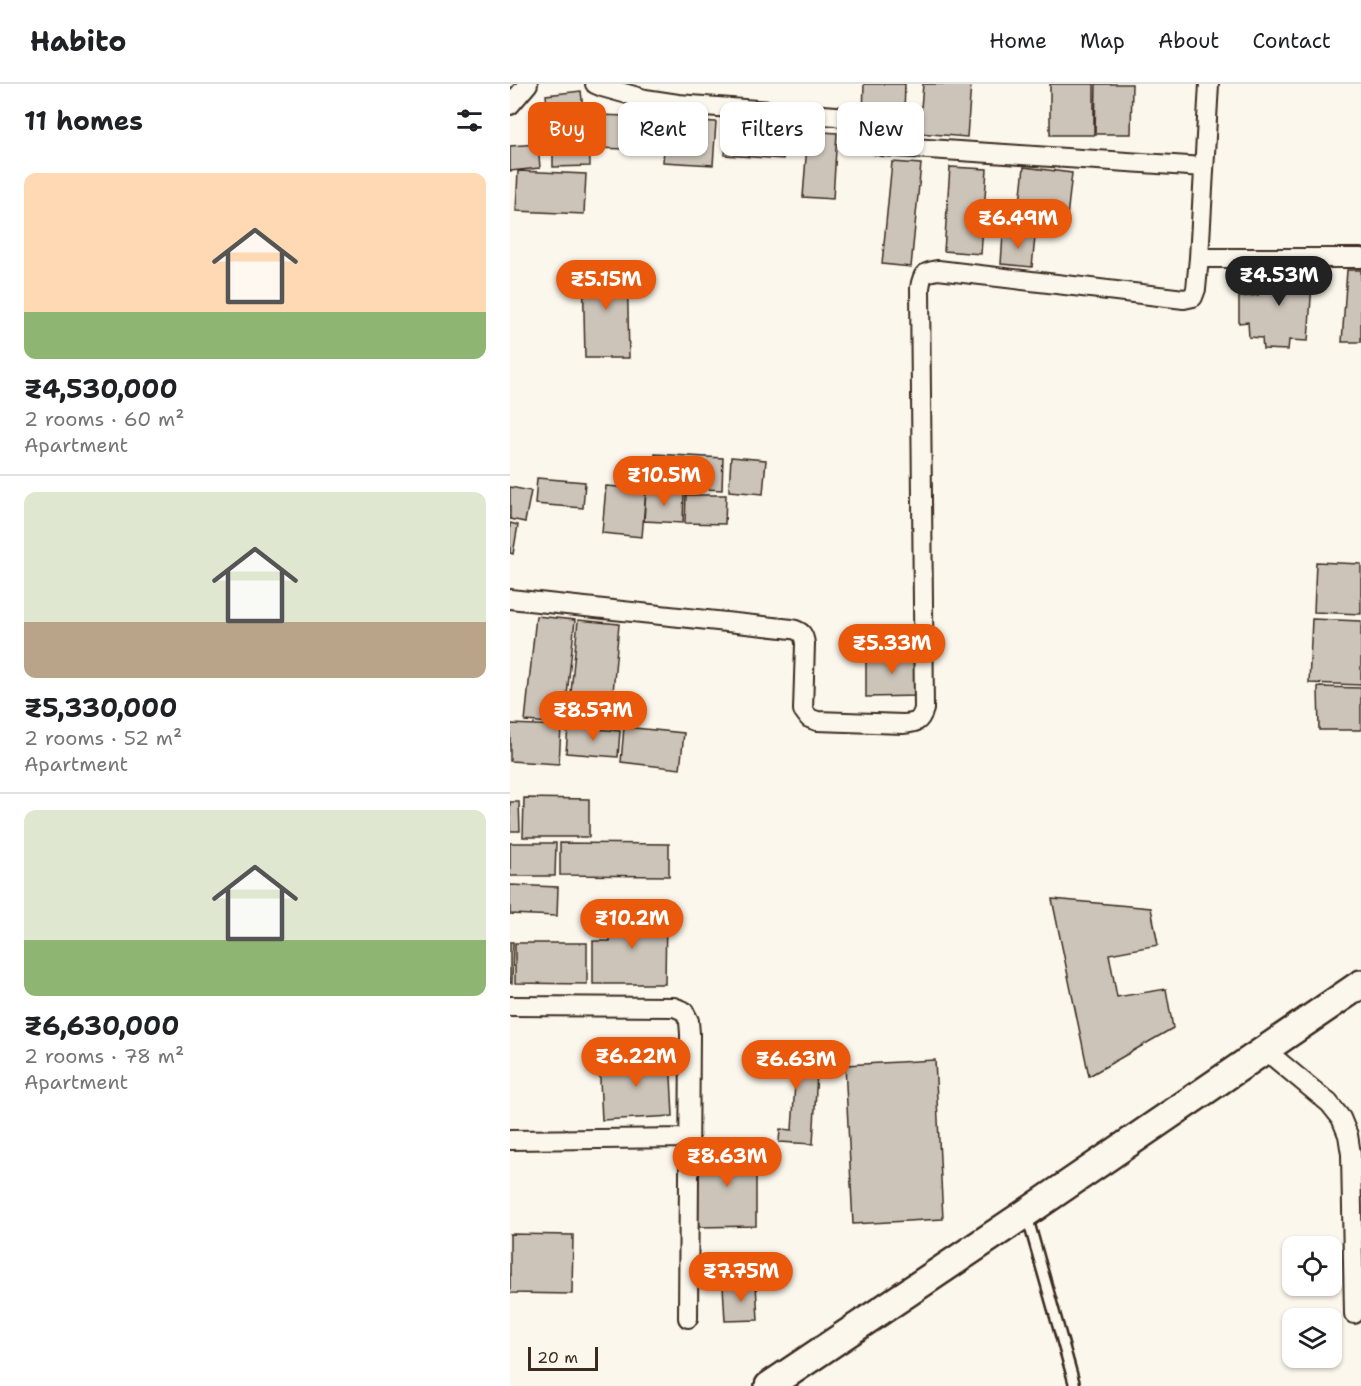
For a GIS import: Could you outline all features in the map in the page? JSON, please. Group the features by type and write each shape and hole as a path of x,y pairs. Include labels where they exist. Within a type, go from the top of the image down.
{"street":[{"path":"510,105 528,84"},
{"path":"595,84 645,99 678,104 836,116 847,119 864,137 882,146 1204,167"},
{"path":"510,599 800,631 805,644 803,710 809,718 817,721 915,723 922,716 924,709 920,288 922,277 928,271 938,270 1184,299 1193,297 1199,258 1209,84"},
{"path":"1199,258 1361,258"},
{"path":"769,1386 1361,984"},
{"path":"510,1006 674,1007 684,1011 689,1021 690,1034 688,1318"},
{"path":"1264,1050 1329,1103 1341,1118 1348,1135 1351,1154 1354,1314"},
{"path":"510,1140 689,1138"}],"lane":[{"path":"1026,1213 1075,1386"}],"building":[{"path":"864,84 905,84 904,102 863,102"},
{"path":"923,84 971,84 967,137 924,133 924,102 922,102"},
{"path":"1050,84 1094,84 1094,135 1050,135"},
{"path":"1096,84 1132,84 1131,134 1095,134"},
{"path":"581,91 582,102 547,102 546,95"},
{"path":"606,115 618,116 618,149 606,148"},
{"path":"708,122 716,122 713,165 663,162 663,156 708,156"},
{"path":"825,132 837,133 833,199 803,197 806,156 825,156"},
{"path":"528,145 528,156 539,156 540,168 510,171 510,146"},
{"path":"553,156 590,156 590,166 553,167"},
{"path":"740,156 783,156 783,159"},
{"path":"892,162 921,164 911,267 882,264"},
{"path":"950,167 987,169 981,254 944,251"},
{"path":"1024,167 1072,173 1066,226 1018,221"},
{"path":"518,171 586,174 584,214 516,211"},
{"path":"1003,234 1035,237 1032,267 1001,264"},
{"path":"627,263 629,358 585,358 583,264"},
{"path":"1257,269 1313,269 1308,341 1289,340 1288,350 1263,349 1262,338 1249,337 1248,322 1239,323 1239,297 1258,295"},
{"path":"1347,270 1361,270 1361,342 1342,342"},
{"path":"655,454 723,458 722,490 653,486"},
{"path":"731,457 766,460 763,494 729,491"},
{"path":"537,478 585,482 583,508 535,504"},
{"path":"606,486 646,489 642,537 602,533"},
{"path":"510,487 531,491 525,522 510,519"},
{"path":"646,491 684,493 683,523 644,521"},
{"path":"686,495 726,495 725,524 685,523"},
{"path":"510,523 518,525 513,554 510,553"},
{"path":"1316,562 1361,564 1361,614 1314,612"},
{"path":"536,616 575,620 564,724 525,721"},
{"path":"1312,619 1361,621 1361,685 1309,683"},
{"path":"578,620 619,624 610,727 568,723"},
{"path":"866,654 918,654 919,696 866,697"},
{"path":"1318,687 1361,688 1361,730 1319,730"},
{"path":"510,724 561,726 559,764 510,761"},
{"path":"568,727 620,731 618,757 566,753"},
{"path":"624,727 684,733 680,769 621,762"},
{"path":"524,798 589,799 589,837 523,837"},
{"path":"510,802 519,802 520,831 510,831"},
{"path":"510,843 556,843 555,876 510,876"},
{"path":"560,843 669,844 669,876 560,875"},
{"path":"510,885 558,887 557,916 510,914"},
{"path":"1052,899 1151,908 1158,945 1109,954 1117,997 1166,989 1173,1028 1089,1076"},
{"path":"610,912 666,912 665,984 593,984 593,941 610,941"},
{"path":"510,942 513,942 512,983 510,983"},
{"path":"515,943 587,943 587,984 515,983"},
{"path":"751,1051 818,1054 813,1144 779,1142 780,1129 792,1130 796,1068 750,1066"},
{"path":"670,1057 673,1116 602,1120 599,1060"},
{"path":"935,1060 943,1219 853,1224 845,1065"},
{"path":"698,1150 756,1150 756,1226 698,1227"},
{"path":"510,1234 573,1235 572,1294 510,1293"},
{"path":"756,1284 758,1320 725,1321 723,1286"}]}
